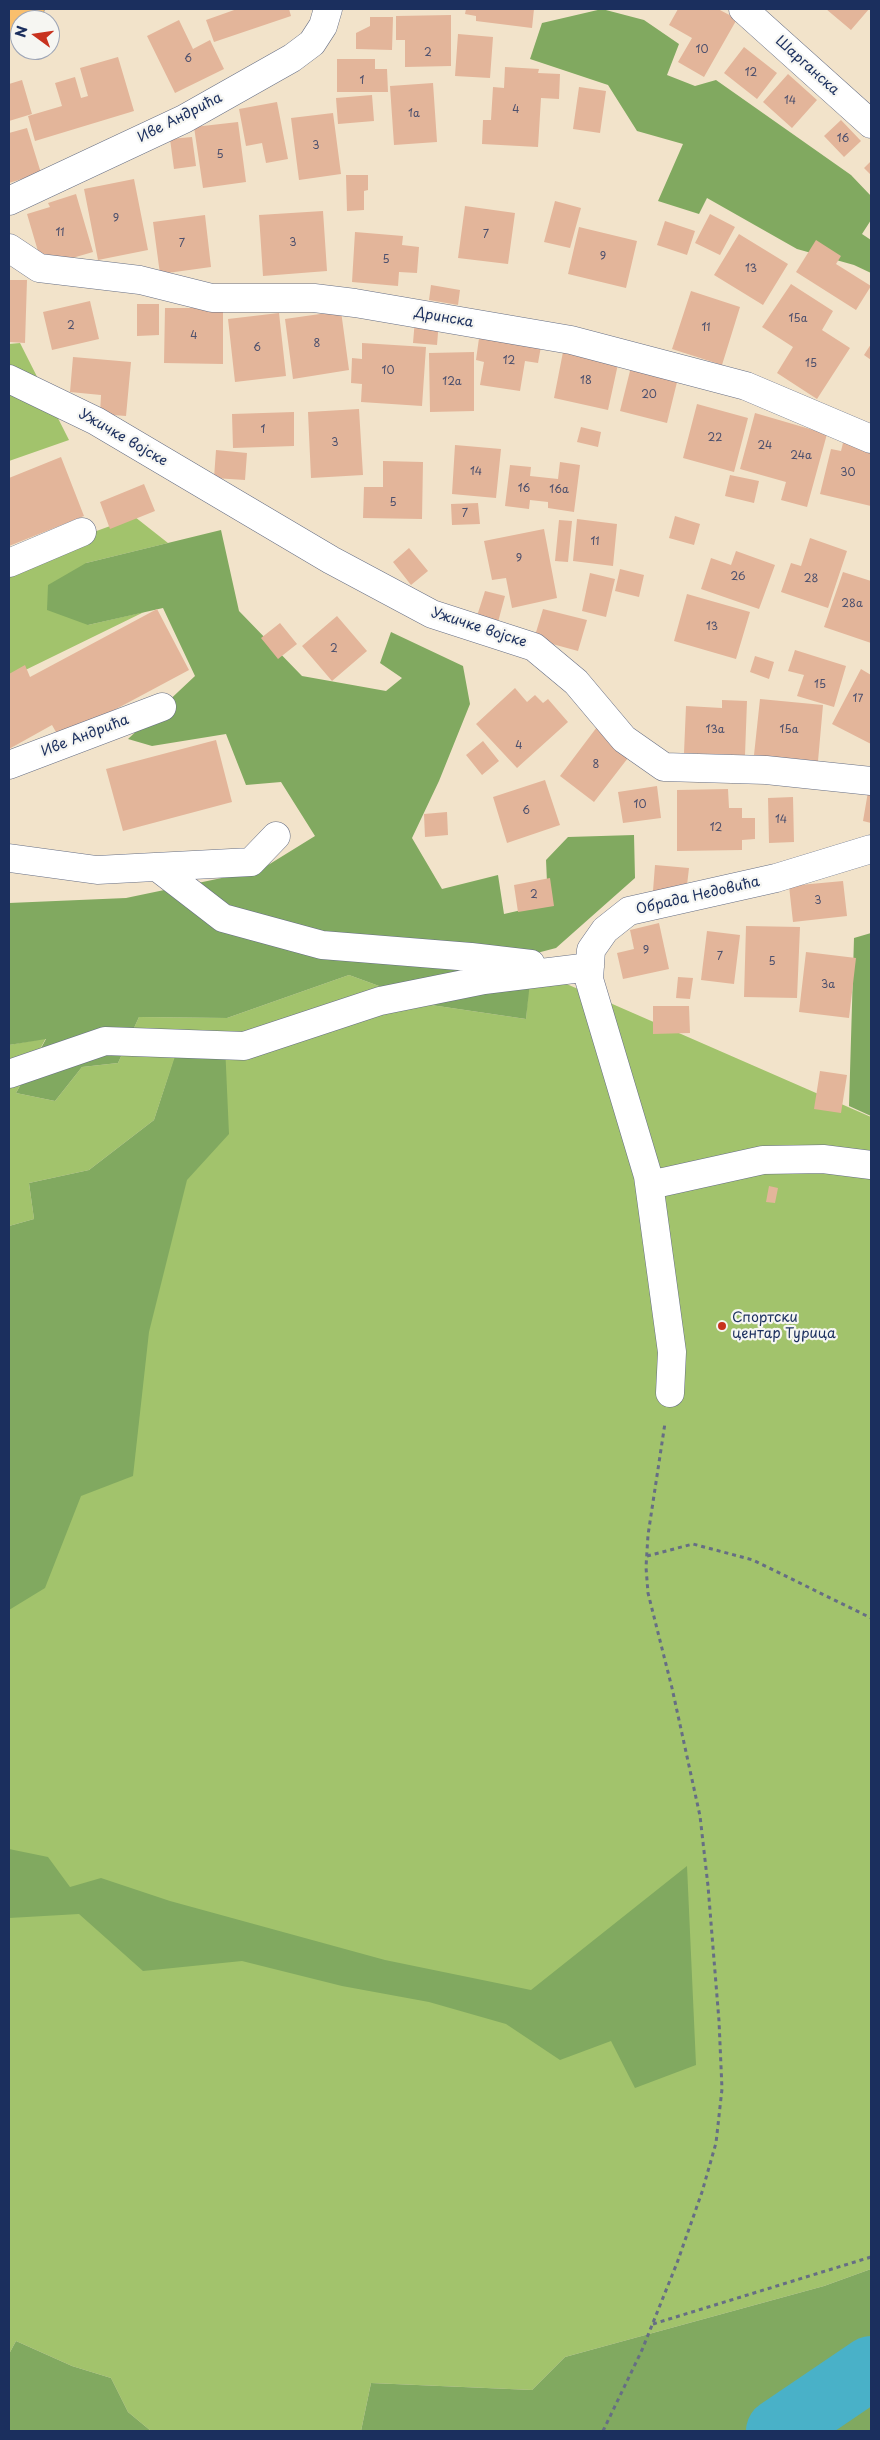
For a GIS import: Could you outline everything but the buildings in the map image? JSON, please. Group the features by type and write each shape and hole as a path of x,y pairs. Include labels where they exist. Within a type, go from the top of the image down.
{"main road":[{"path":"9,21 30,9"}],"street":[{"name":"Иве Андрића","path":"9,202 184,119 292,58 312,43 323,26 328,9"},
{"name":"Шарганска","path":"743,9 871,124"},
{"name":"Дринска","path":"9,248 39,268 140,280 212,298 314,298 355,302 571,340 746,386 871,439"},
{"name":"Ужичке војске","path":"9,379 96,421 331,560 432,614 534,646 576,682 624,739 664,766 766,770 871,781"},
{"path":"9,563 82,532"},
{"name":"Иве Андрића","path":"9,765 162,707"},
{"path":"9,858 97,870 251,862 276,836"},
{"name":"Обрада Недовића","path":"670,1392 672,1352 649,1181 589,979 591,950 605,930 630,911 776,878 871,849"},
{"path":"157,867 223,918 322,945 471,957 568,969 590,968"},
{"path":"9,1074 105,1041 244,1046 380,1001 484,980 590,968"},
{"path":"649,1181 763,1160 823,1159 871,1165"}],"path":[{"path":"603,2431 652,2325 677,2263 702,2192 716,2143 722,2089 711,1915 700,1816 672,1688 648,1593 647,1556 653,1493 670,1392"},
{"path":"647,1556 692,1544 753,1560 871,1618"},
{"path":"652,2325 871,2257"}],"green space":[{"path":"602,9 644,20 679,44 667,75 695,86 716,80 851,175 871,196 871,220 862,234 871,240 871,273 854,265 797,249 707,198 699,214 658,201 683,144 637,131 608,85 530,59 542,23"},
{"path":"20,343 69,440 9,461 9,344"},
{"path":"135,517 168,543 86,563 88,625 144,612 9,678 9,576 91,533"},
{"path":"221,530 239,611 302,676 386,691 402,678 380,663 391,632 463,666 470,704 439,781 412,838 442,889 498,875 504,914 548,904 546,860 568,837 634,835 635,878 556,948 533,954 526,1019 431,1005 349,975 227,1018 139,1017 118,1063 82,1067 55,1101 16,1093 46,1039 9,1045 9,903 126,898 260,870 315,836 281,782 246,785 226,734 152,746 128,739 195,676 163,608 88,625 47,610 48,585 86,563"},
{"path":"871,933 871,1116 849,1106 854,938"},
{"path":"530,968 871,1117 871,2269 824,2286 565,2357 532,2390 371,2383 361,2431 151,2431 128,2412 111,2378 72,2366 16,2341 9,2354 9,1573 177,1050 154,1120 89,1170 29,1183 34,1219 9,1226 9,1045 46,1038 16,1093 55,1101 82,1067 118,1063 139,1017 227,1018 349,975 431,1005 526,1019"},
{"path":"225,1045 229,1134 187,1180 149,1332 133,1476 81,1496 45,1588 9,1610 9,1226 34,1219 29,1183 89,1170 154,1120 177,1050"},
{"path":"9,1849 48,1857 70,1887 101,1878 170,1901 385,1960 531,1990 687,1866 696,2065 635,2088 611,2041 560,2060 506,2024 429,2002 342,1986 242,1961 143,1971 79,1914 9,1918"},
{"path":"871,2269 871,2431 361,2431 371,2383 532,2390 565,2357 824,2286"},
{"path":"16,2341 72,2366 111,2378 128,2412 151,2431 9,2431 9,2354"}],"waterway":[{"path":"778,2431 871,2368"}],"place":[{"name":"Спортски центар Турица","path":"722,1326"}]}
